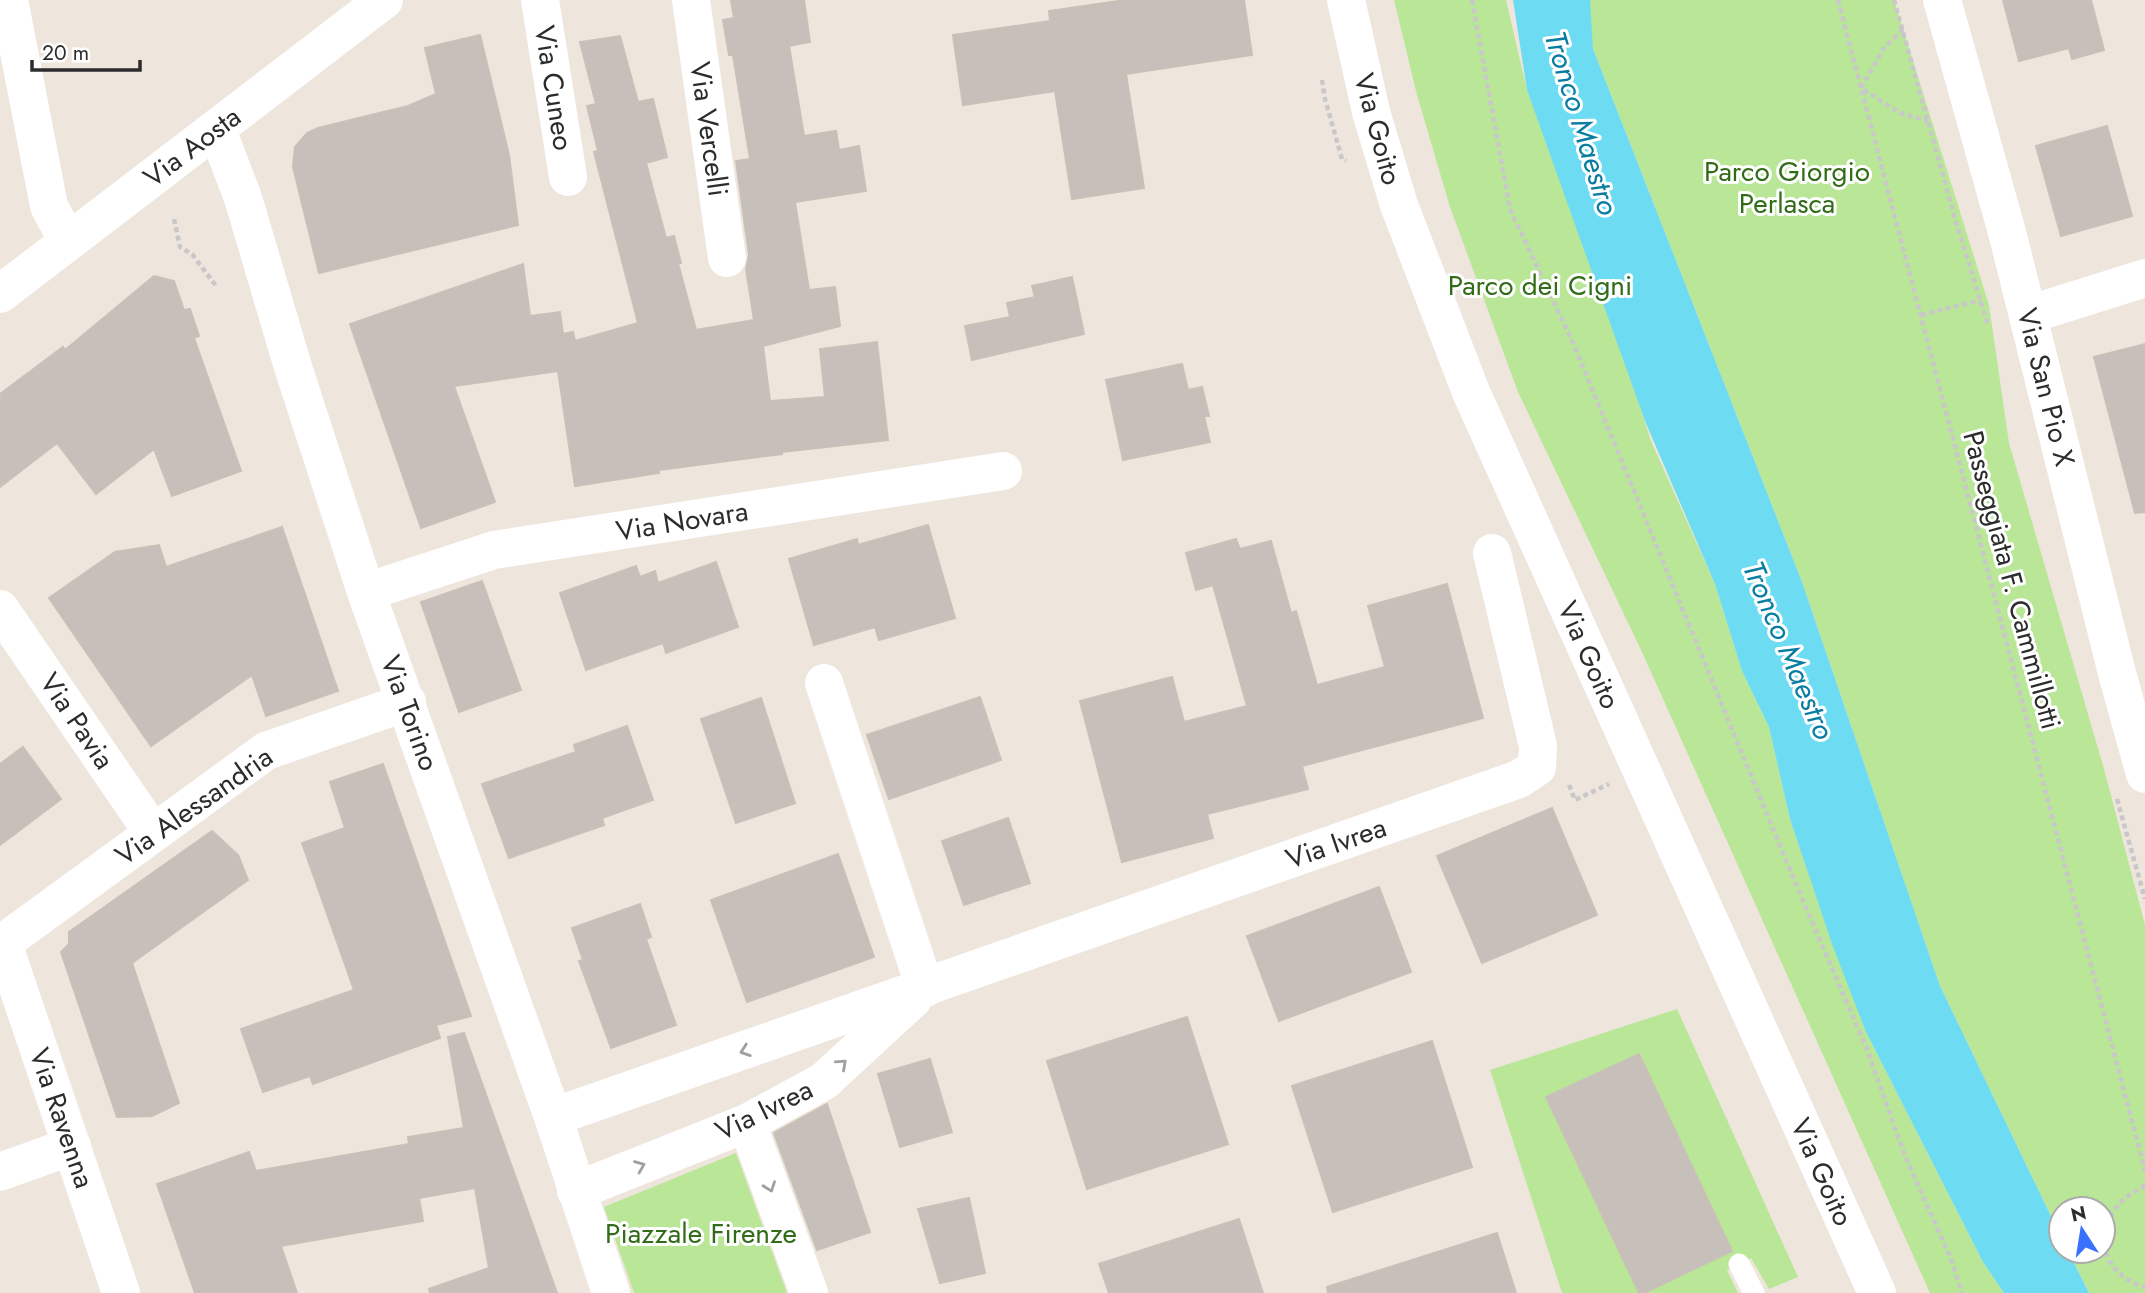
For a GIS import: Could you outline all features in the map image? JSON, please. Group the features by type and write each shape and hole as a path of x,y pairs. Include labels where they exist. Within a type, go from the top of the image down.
{"street":[{"path":"9,0 49,206 68,242"},
{"name":"Via Aosta","path":"0,294 384,0"},
{"name":"Via Cuneo","path":"540,0 568,177"},
{"name":"Via Vercelli","path":"691,0 727,258"},
{"name":"Via Goito","path":"1346,0 1371,112 1399,205 1466,380 1877,1293"},
{"name":"Via San Pio X","path":"1942,0 2028,315 2142,752"},
{"name":"Via Torino","path":"217,130 243,198 293,367 366,592 553,1117 611,1293"},
{"path":"2028,315 2145,278"},
{"name":"Via Novara","path":"366,592 494,550 1003,471"},
{"name":"Via Ivrea","path":"553,1117 1519,779 1538,767 1538,746 1492,553"},
{"name":"Via Pavia","path":"0,609 153,833"},
{"path":"824,683 925,988"},
{"name":"Via Alessandria","path":"1,944 266,751 407,702"},
{"name":"Via Ravenna","path":"1,944 121,1293"},
{"name":"Via Ivrea","path":"576,1191 747,1123 824,1081 925,988"},
{"path":"747,1123 810,1293"},
{"path":"0,1172 72,1146"}],"lane":[{"path":"1739,1264 1754,1293"}],"path":[{"path":"1472,0 1510,209 1579,357 1787,863 1868,1052 1903,1151 1951,1259 1962,1293"},
{"name":"Passeggiata F. Cammillotti","path":"1838,0 2145,1171"},
{"path":"1903,29 1884,48 1861,88 1900,113 1928,121"},
{"path":"174,219 180,247 192,254 216,286"},
{"path":"1922,315 1981,300"},
{"path":"1568,784 1575,800 1610,784"},
{"path":"2145,1185 2118,1204 2104,1229 2106,1256 2120,1275 2145,1287"}],"green space":[{"name":"Parco dei Cigni","path":"1394,0 1506,0 1527,90 1594,265 1651,441 1715,584 1742,671 1769,727 1790,819 1866,1032 1983,1262 2004,1293 1930,1293 1642,652 1518,392 1450,207 1417,95"},
{"name":"Parco Giorgio Perlasca","path":"1588,0 1894,0 1989,305 2009,443 2104,769 2145,925 2145,1293 2089,1293 2075,1265 2117,1265 2117,1195 2047,1195 2047,1208 1940,986 1802,582 1593,49"},
{"path":"1677,1009 1798,1277 1769,1289 1751,1258 1727,1270 1738,1293 1562,1293 1490,1070"},
{"name":"Piazzale Firenze","path":"736,1153 787,1293 634,1293 604,1207"}],"water":[{"name":"Tronco Maestro","path":"1513,0 1590,0 1593,49 1802,582 1940,986 2047,1208 2047,1265 2075,1265 2089,1293 2004,1293 1983,1262 1866,1032 1832,944 1790,819 1769,727 1742,671 1715,584 1645,421 1527,90"}],"building":[{"path":"731,0 804,0 810,42 789,46 804,136 836,131 839,150 859,146 866,191 795,202 809,290 835,287 840,326 763,346 770,401 825,397 820,349 877,342 888,440 659,470 659,473 575,486 558,371 454,386 495,502 421,528 350,324 523,264 530,316 560,312 563,334 573,332 575,341 638,323 594,152 598,151 587,106 596,104 580,42 620,36 638,102 653,99 667,157 646,163 666,238 674,236 681,263 678,263 696,330 754,320 746,269 749,255 736,161 750,159 733,55 729,55 723,20 734,18"},
{"path":"1125,0 1244,0 1252,55 1126,74 1144,188 1072,199 1055,91 963,105 953,35 1050,21 1049,11"},
{"path":"2003,0 2091,0 2104,50 2072,59 2069,48 2019,61"},
{"path":"480,35 509,155 518,225 319,273 293,167 295,147 307,133 318,128 408,106 436,94 425,48"},
{"path":"2107,126 2132,216 2061,236 2036,146"},
{"path":"154,276 174,281 184,310 190,309 199,336 194,338 241,471 172,496 154,449 96,494 57,443 0,487 0,394 63,347 65,350"},
{"path":"1072,277 1084,334 972,360 965,326 1010,317 1007,303 1035,297 1032,286"},
{"path":"2145,344 2145,512 2135,513 2094,357"},
{"path":"1182,364 1188,390 1202,387 1209,416 1204,416 1210,442 1123,460 1106,380"},
{"path":"928,525 955,618 879,640 875,627 814,645 789,559 857,539 858,545"},
{"path":"282,527 338,691 266,716 252,675 151,746 49,598 115,552 159,545 166,567"},
{"path":"1236,539 1240,549 1271,541 1291,613 1296,611 1317,685 1385,667 1368,606 1447,584 1483,718 1302,766 1308,789 1207,814 1213,838 1122,862 1080,701 1172,677 1184,722 1247,706 1213,585 1196,590 1186,553"},
{"path":"716,562 738,627 666,653 663,643 586,670 560,593 636,566 640,577 655,571 658,583"},
{"path":"482,581 521,690 459,712 421,602"},
{"path":"980,697 1001,760 889,799 867,735"},
{"path":"761,698 795,803 736,823 701,719"},
{"path":"627,726 653,800 602,818 604,825 509,858 482,784 576,752 574,745"},
{"path":"23,747 61,799 0,845 0,764"},
{"path":"383,764 471,1016 436,1025 440,1038 313,1084 310,1076 263,1092 241,1029 354,990 302,843 345,828 330,782"},
{"path":"1552,808 1597,915 1482,963 1437,856"},
{"path":"1008,818 1030,883 964,905 942,841"},
{"path":"212,831 238,855 248,880 132,963 179,1103 152,1116 117,1117 61,952 69,944 69,932"},
{"path":"838,854 874,957 747,1002 711,900"},
{"path":"1379,887 1411,972 1279,1021 1247,936"},
{"path":"640,904 651,937 646,939 676,1025 611,1048 579,961 583,960 572,928"},
{"path":"1187,1017 1228,1144 1087,1189 1047,1061"},
{"path":"464,1033 557,1293 430,1293 429,1289 489,1268 475,1188 419,1198 423,1221 281,1246 297,1293 195,1293 157,1184 249,1152 256,1171 409,1144 408,1137 464,1128 448,1037"},
{"path":"1432,1041 1472,1167 1333,1212 1292,1086"},
{"path":"1639,1054 1732,1251 1644,1293 1639,1293 1546,1097"},
{"path":"930,1059 952,1132 900,1147 878,1074"},
{"path":"827,1104 870,1232 817,1250 774,1133"},
{"path":"969,1198 985,1273 940,1283 918,1209"},
{"path":"1239,1219 1263,1293 1109,1293 1099,1264"},
{"path":"1497,1233 1516,1293 1328,1293 1327,1287"}]}
